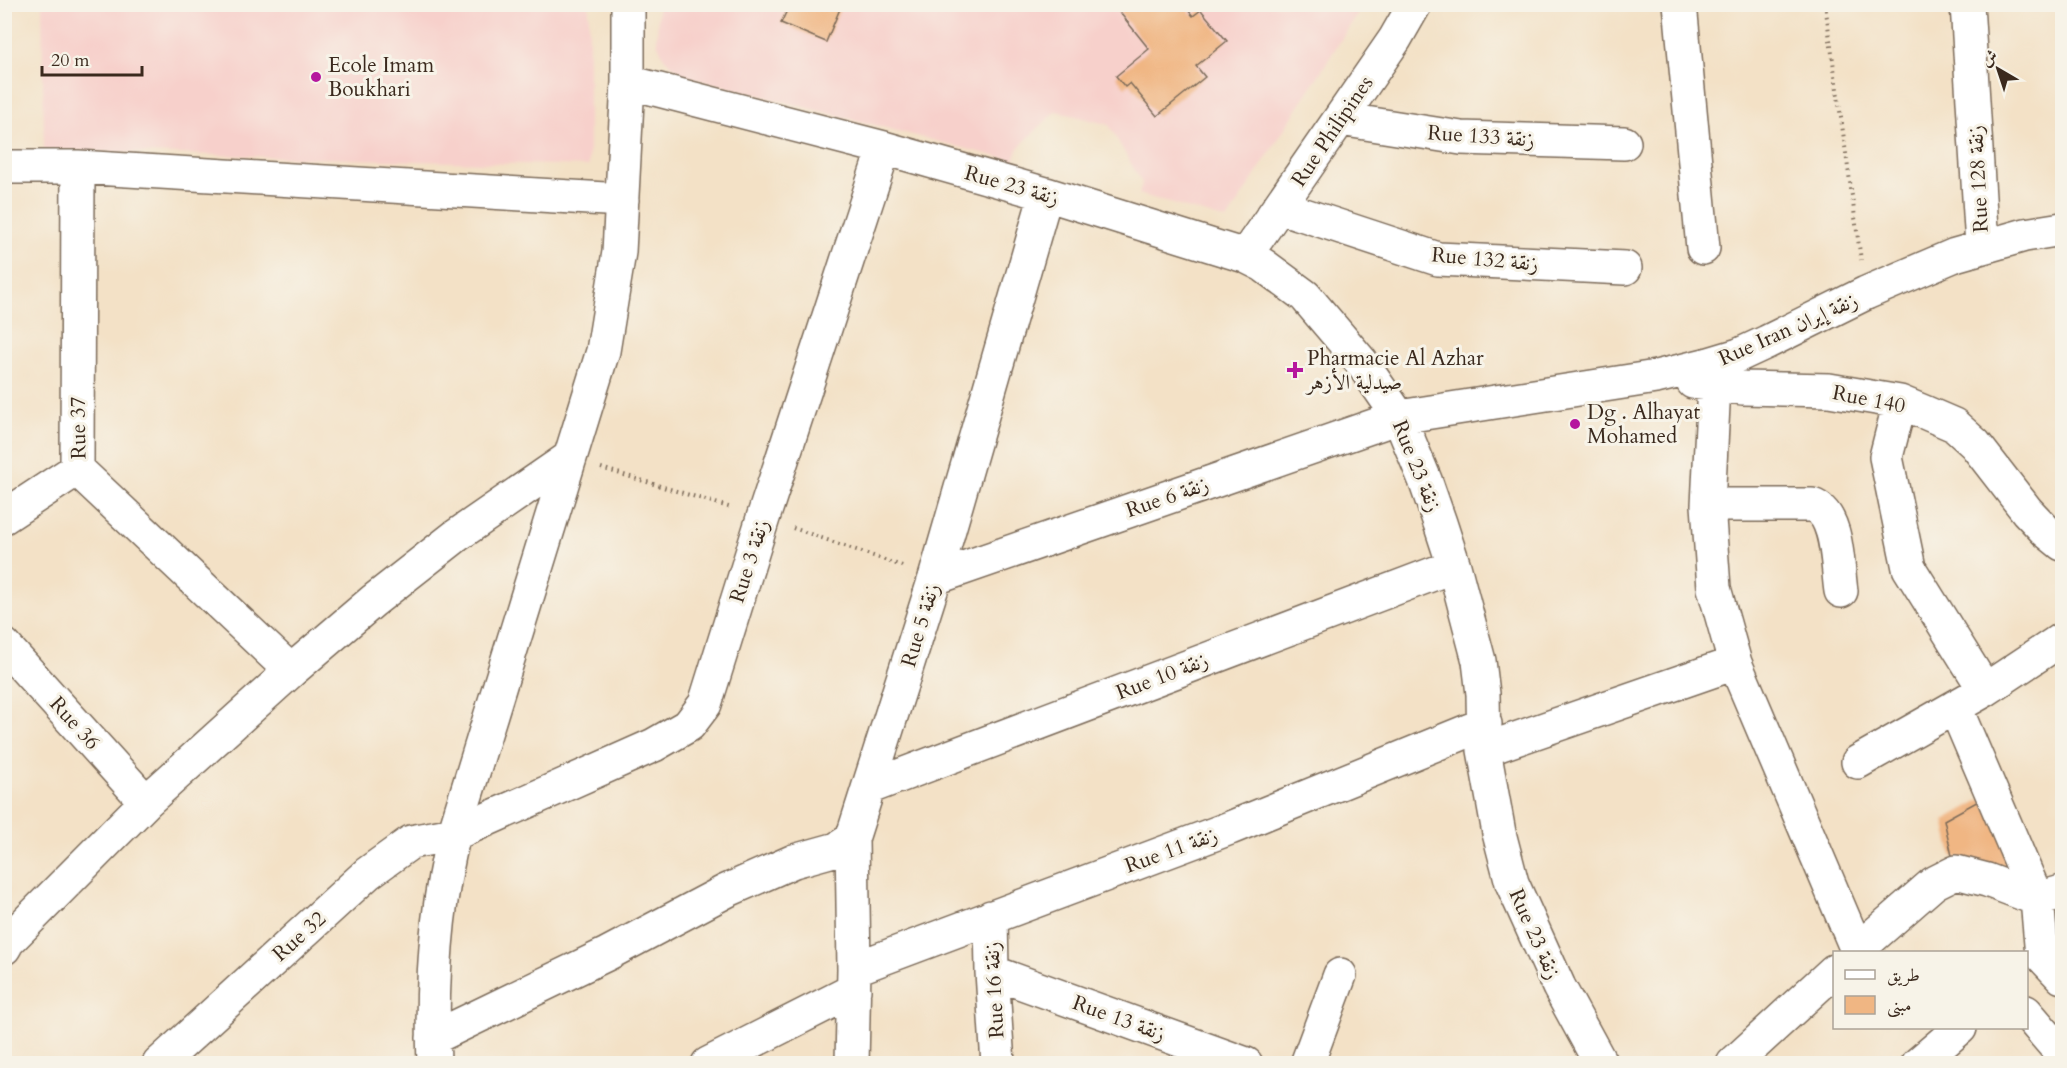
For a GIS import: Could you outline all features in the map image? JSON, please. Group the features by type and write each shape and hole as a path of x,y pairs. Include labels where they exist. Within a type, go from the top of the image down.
{"street":[{"path":"433,1051 438,914 454,834 603,351 619,252 628,82 628,4"},
{"name":"Rue Philipines","path":"1245,256 1395,39 1415,4"},
{"path":"1680,4 1703,248"},
{"name":"Rue 128 زنقة","path":"1967,4 1982,246"},
{"name":"Rue 23 زنقة","path":"628,82 884,148 1046,194 1245,256 1263,265 1305,296 1362,363 1399,417 1425,480 1454,566 1479,661 1484,694 1484,737 1499,833 1512,883 1559,987 1598,1063"},
{"name":"Rue 133 زنقة","path":"1340,119 1461,138 1624,142"},
{"name":"Rue 3 زنقة","path":"454,834 654,745 689,725 705,704 884,148"},
{"path":"4,167 78,167 622,200"},
{"name":"Rue 37","path":"78,167 77,469 291,670"},
{"name":"Rue 5 زنقة","path":"852,1064 854,980 852,839 935,578 1046,194"},
{"name":"Rue 132 زنقة","path":"1280,207 1438,259 1625,268"},
{"name":"Rue Iran زنقة إيران","path":"1399,417 1656,377 1739,355 1866,293 1945,259 1982,246 2025,235 2062,230"},
{"name":"Rue 140","path":"1656,377 1743,388 1829,390 1900,402 1953,425 1968,438 1996,469 2027,511 2062,544"},
{"path":"1714,385 1708,505 1714,588 1735,663 1846,951"},
{"path":"1900,402 1886,457 1909,568 1985,690"},
{"name":"Rue 6 زنقة","path":"935,578 1399,417"},
{"path":"4,948 8,941 146,802 291,670 373,601 456,536 569,458"},
{"path":"4,517 77,469"},
{"path":"1708,505 1812,505 1818,507 1829,519 1833,531 1841,591"},
{"name":"Rue 10 زنقة","path":"870,787 1454,566"},
{"path":"1858,762 1985,690 2062,639"},
{"name":"Rue 36","path":"4,645 146,802"},
{"name":"Rue 11 زنقة","path":"708,1064 854,980 991,917 1484,737 1735,663"},
{"path":"1955,707 2050,896 2044,968"},
{"name":"Rue 32","path":"159,1064 368,873 411,842 454,834"},
{"path":"433,1051 726,891 794,861 837,849 852,839"},
{"path":"1857,951 1934,883 1956,872 2050,896"},
{"name":"Rue 16 زنقة","path":"991,917 998,1064"},
{"name":"Rue 13 زنقة","path":"992,972 1246,1064"},
{"path":"1733,1064 1833,973"},
{"path":"1307,1064 1340,975"},
{"path":"2028,1014 2062,1054"},
{"path":"1930,1060 1959,1029"}],"path":[{"path":"1825,4 1866,293"}],"shaded area":[{"name":"Ecole Imam Boukhari","path":"42,5 589,5 589,166 44,150"},
{"path":"658,5 1363,5 1227,220 1139,194 1142,183 1109,125 1056,111 1018,148 1014,161 684,76 664,58 657,42"}],"building":[{"path":"790,4 842,4 826,42 781,23"},
{"path":"1113,4 1183,4 1193,16 1201,10 1227,41 1196,66 1205,77 1157,116 1130,83 1125,87 1116,76 1149,49"},
{"path":"1982,799 2016,864 2000,873 1952,856 1944,820"}],"place":[{"name":"Ecole Imam Boukhari","path":"316,77"},
{"name":"Pharmacie Al Azhar صيدلية الأزهر","path":"1295,370"},
{"name":"Dg . Alhayat Mohamed","path":"1575,424"}]}
